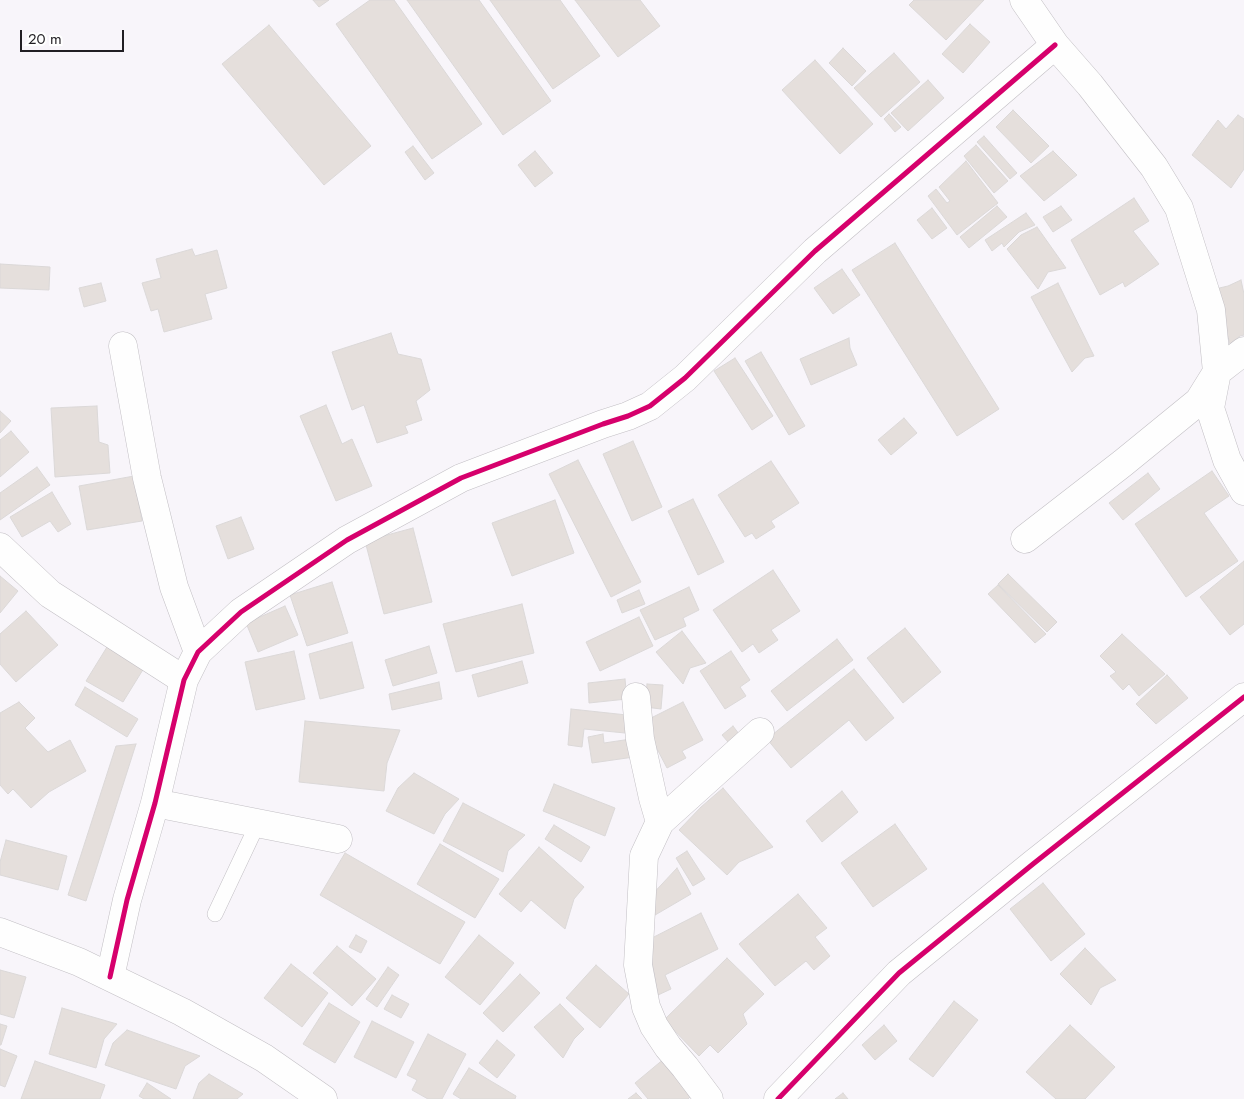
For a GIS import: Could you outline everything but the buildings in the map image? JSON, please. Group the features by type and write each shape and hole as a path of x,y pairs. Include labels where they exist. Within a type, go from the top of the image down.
{"street":[{"path":"1024,0 1055,45 1090,85 1154,167 1179,208 1211,310 1217,372 1210,408 1227,460 1244,491"},
{"path":"110,977 127,900 155,803 184,680 198,652 241,612 347,540 461,478 628,416 650,406 685,378 814,251 1055,45"},
{"path":"122,346 147,478 174,587 198,652"},
{"path":"1025,539 1123,463 1198,401 1217,372 1244,351"},
{"path":"0,547 50,594 184,680"},
{"path":"636,697 640,739 660,822"},
{"path":"778,1099 899,973 1244,697"},
{"path":"709,1099 668,1047 654,1026 646,1008 638,965 644,856 660,822 760,732"},
{"path":"155,803 338,839"},
{"path":"0,932 78,962 182,1012 264,1058 323,1099"}],"lane":[{"path":"215,914 258,823"}],"cycle path":[{"path":"110,977 127,900 155,803 184,680 198,652 241,612 347,540 461,478 628,416 650,406 685,378 815,251 1055,45"},
{"path":"778,1099 899,973 1244,697"}]}
